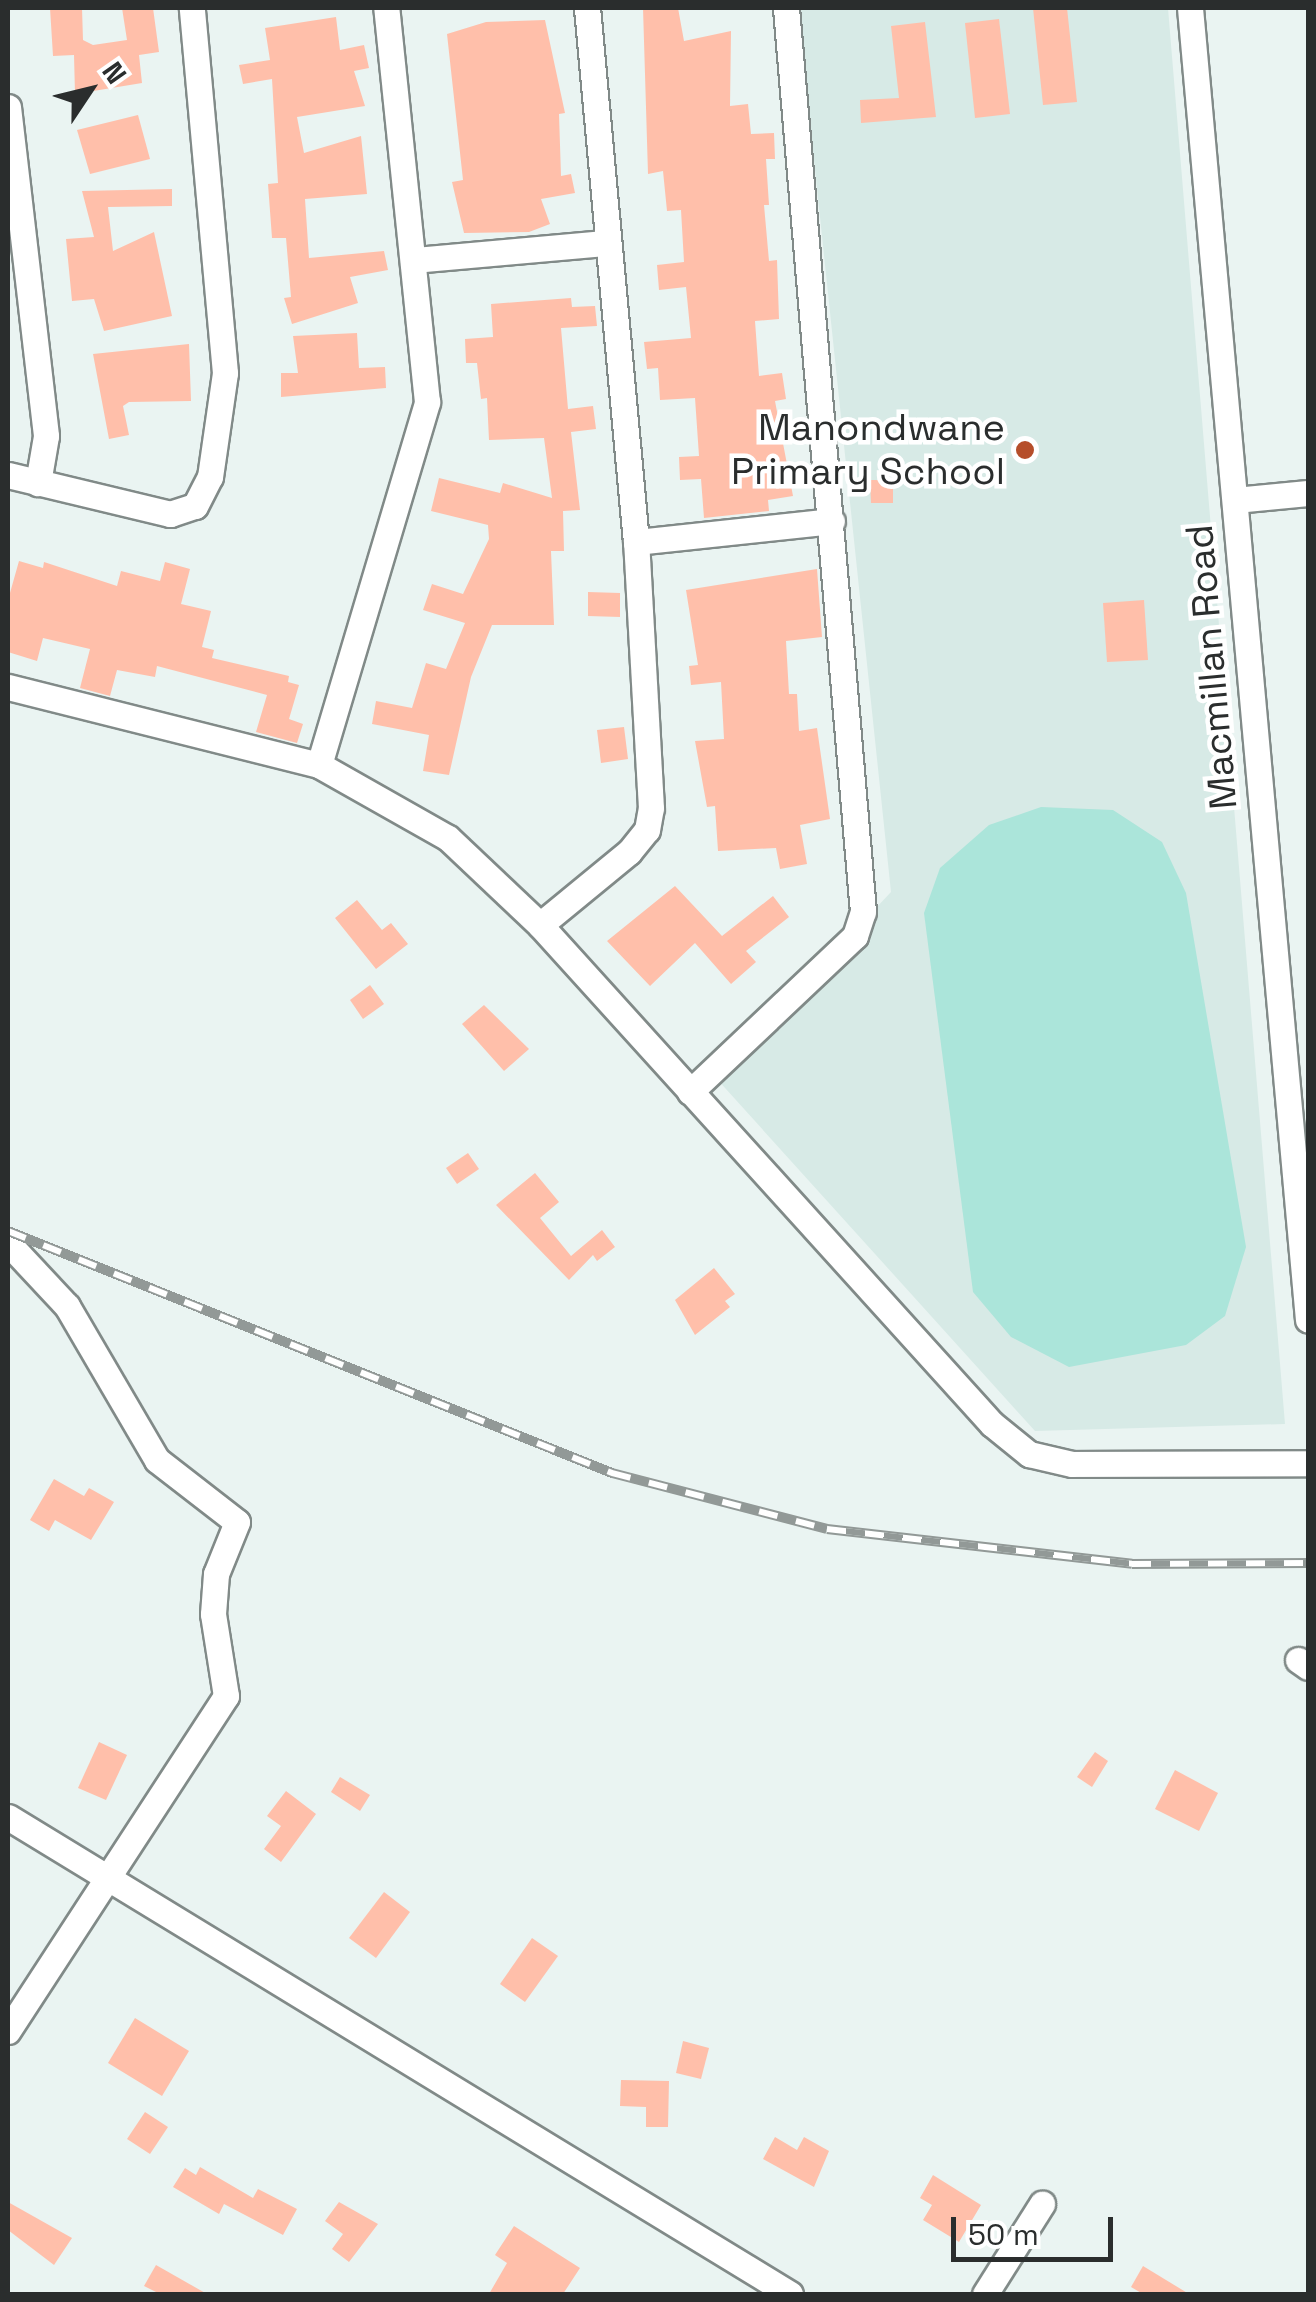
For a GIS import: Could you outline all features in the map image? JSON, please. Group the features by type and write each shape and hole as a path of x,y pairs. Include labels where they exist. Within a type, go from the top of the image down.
{"street":[{"path":"8,475 184,514 210,477 225,373 192,8"},
{"path":"319,765 420,438 426,402 386,8"},
{"path":"540,925 647,830 636,542 587,8"},
{"path":"690,1092 855,936 864,912 786,8"},
{"name":"Macmillan Road","path":"1190,8 1308,1320"},
{"path":"8,107 46,436 38,484"},
{"path":"414,260 606,243"},
{"path":"1235,500 1308,492"},
{"path":"636,542 832,521"},
{"path":"8,687 319,765 448,838 540,925 992,1424 1029,1454 1072,1464 1308,1463"},
{"path":"8,1243 66,1306 157,1460 237,1522 216,1574 213,1614 226,1696 104,1876 8,2032"},
{"path":"8,1817 790,2294"},
{"path":"985,2294 1042,2204"}],"shaded area":[{"name":"Manondwane Primary School","path":"798,8 1168,8 1285,1424 1035,1431 716,1078 891,892"}],"green space":[{"path":"1041,807 1113,810 1162,842 1186,893 1246,1247 1225,1316 1186,1345 1069,1367 1011,1337 973,1292 924,913 940,868 989,825"}],"building":[{"path":"50,8 82,8 83,40 93,45 127,40 122,8 153,8 159,52 139,55 142,83 75,94 74,55 53,56"},
{"path":"643,8 678,8 684,41 731,31 730,106 748,104 751,134 774,133 775,159 766,159 769,205 764,205 769,261 777,260 779,319 755,321 759,376 782,373 786,399 775,401 793,496 768,500 769,511 704,518 701,479 680,480 679,457 699,456 695,398 660,400 658,368 647,369 644,342 691,338 686,287 659,290 657,265 684,262 681,210 667,211 663,171 648,174"},
{"path":"1033,8 1067,8 1077,102 1043,105"},
{"path":"336,17 340,50 364,45 369,68 354,71 365,106 297,117 304,153 361,136 367,194 305,199 309,258 384,251 388,270 350,277 358,303 292,324 284,298 291,297 286,238 272,238 268,184 278,183 272,79 243,84 239,65 270,60 265,28"},
{"path":"999,19 1010,114 975,118 965,23"},
{"path":"545,20 565,113 559,114 561,176 571,174 575,193 541,199 550,224 529,232 464,233 452,182 463,180 447,34 486,22"},
{"path":"925,22 936,117 861,123 860,100 899,98 891,26"},
{"path":"138,115 150,159 90,174 77,130"},
{"path":"172,189 172,206 108,207 113,251 154,232 172,316 104,331 94,299 72,301 66,239 94,237 82,191"},
{"path":"571,298 572,307 595,306 597,326 561,328 568,409 593,406 596,429 571,432 580,510 563,511 564,551 551,551 554,625 492,625 471,677 449,775 423,771 429,735 372,724 376,701 412,708 426,663 446,669 465,623 423,610 432,584 463,594 489,539 488,525 431,511 439,478 500,493 503,483 552,498 544,438 489,440 487,398 481,399 477,363 466,363 465,339 493,337 491,304"},
{"path":"357,333 359,368 385,367 386,388 281,397 281,373 298,373 293,336"},
{"path":"189,344 191,401 129,402 123,406 129,435 109,439 93,354"},
{"path":"870,480 893,480 893,503 871,503"},
{"path":"19,561 43,568 44,562 117,586 121,571 160,581 165,562 190,569 181,604 211,611 202,647 214,650 212,658 289,676 288,682 299,685 289,719 303,724 297,743 256,732 267,695 157,666 155,677 117,670 110,696 80,688 90,649 43,638 37,661 8,652 8,600"},
{"path":"817,569 822,637 786,641 789,694 797,694 799,731 817,728 830,819 800,825 807,864 780,869 776,848 718,851 715,806 707,807 695,741 724,739 721,682 691,685 689,666 698,665 686,590"},
{"path":"588,592 620,593 620,617 588,616"},
{"path":"1144,600 1148,660 1107,662 1103,603"},
{"path":"624,727 628,759 601,763 597,730"},
{"path":"675,886 722,936 773,896 789,917 746,951 756,962 731,984 695,943 650,986 607,941"},
{"path":"357,900 382,930 391,923 408,944 376,969 335,918"},
{"path":"370,985 384,1004 363,1019 350,1000"},
{"path":"484,1005 529,1049 504,1071 462,1024"},
{"path":"468,1153 479,1169 457,1184 446,1168"},
{"path":"535,1173 559,1202 540,1218 571,1256 602,1230 615,1247 597,1261 593,1255 569,1280 496,1205"},
{"path":"714,1268 735,1294 725,1301 730,1307 695,1335 675,1300"},
{"path":"54,1479 84,1496 89,1488 114,1502 91,1540 55,1520 49,1531 30,1520"},
{"path":"99,1742 127,1755 106,1800 78,1788"},
{"path":"1095,1752 1108,1761 1092,1787 1077,1777"},
{"path":"1175,1770 1218,1793 1199,1831 1155,1809"},
{"path":"340,1777 370,1795 360,1811 331,1792"},
{"path":"286,1791 316,1814 281,1862 264,1849 281,1826 267,1816"},
{"path":"384,1892 410,1912 376,1958 349,1938"},
{"path":"532,1938 558,1956 525,2002 500,1984"},
{"path":"135,2018 189,2051 162,2096 108,2063"},
{"path":"683,2041 709,2048 701,2079 676,2073"},
{"path":"621,2080 669,2081 668,2127 646,2127 646,2107 620,2106"},
{"path":"145,2112 168,2127 150,2154 127,2139"},
{"path":"775,2137 797,2150 804,2137 829,2151 814,2187 763,2159"},
{"path":"200,2167 253,2198 258,2189 297,2209 283,2235 224,2204 219,2214 173,2187 185,2168 196,2175"},
{"path":"933,2175 981,2205 959,2242 923,2220 932,2205 920,2198"},
{"path":"8,2202 72,2238 54,2265 8,2230"},
{"path":"339,2202 378,2224 349,2262 332,2249 343,2234 325,2221"},
{"path":"514,2226 580,2268 563,2294 489,2294 507,2263 495,2255"},
{"path":"156,2265 207,2294 160,2294 144,2286"},
{"path":"1143,2266 1189,2294 1143,2294 1131,2287"}],"railway":[{"path":"8,1231 612,1473 827,1529 1132,1564 1308,1563"}],"place":[{"name":"Manondwane Primary School","path":"1025,450"}]}
